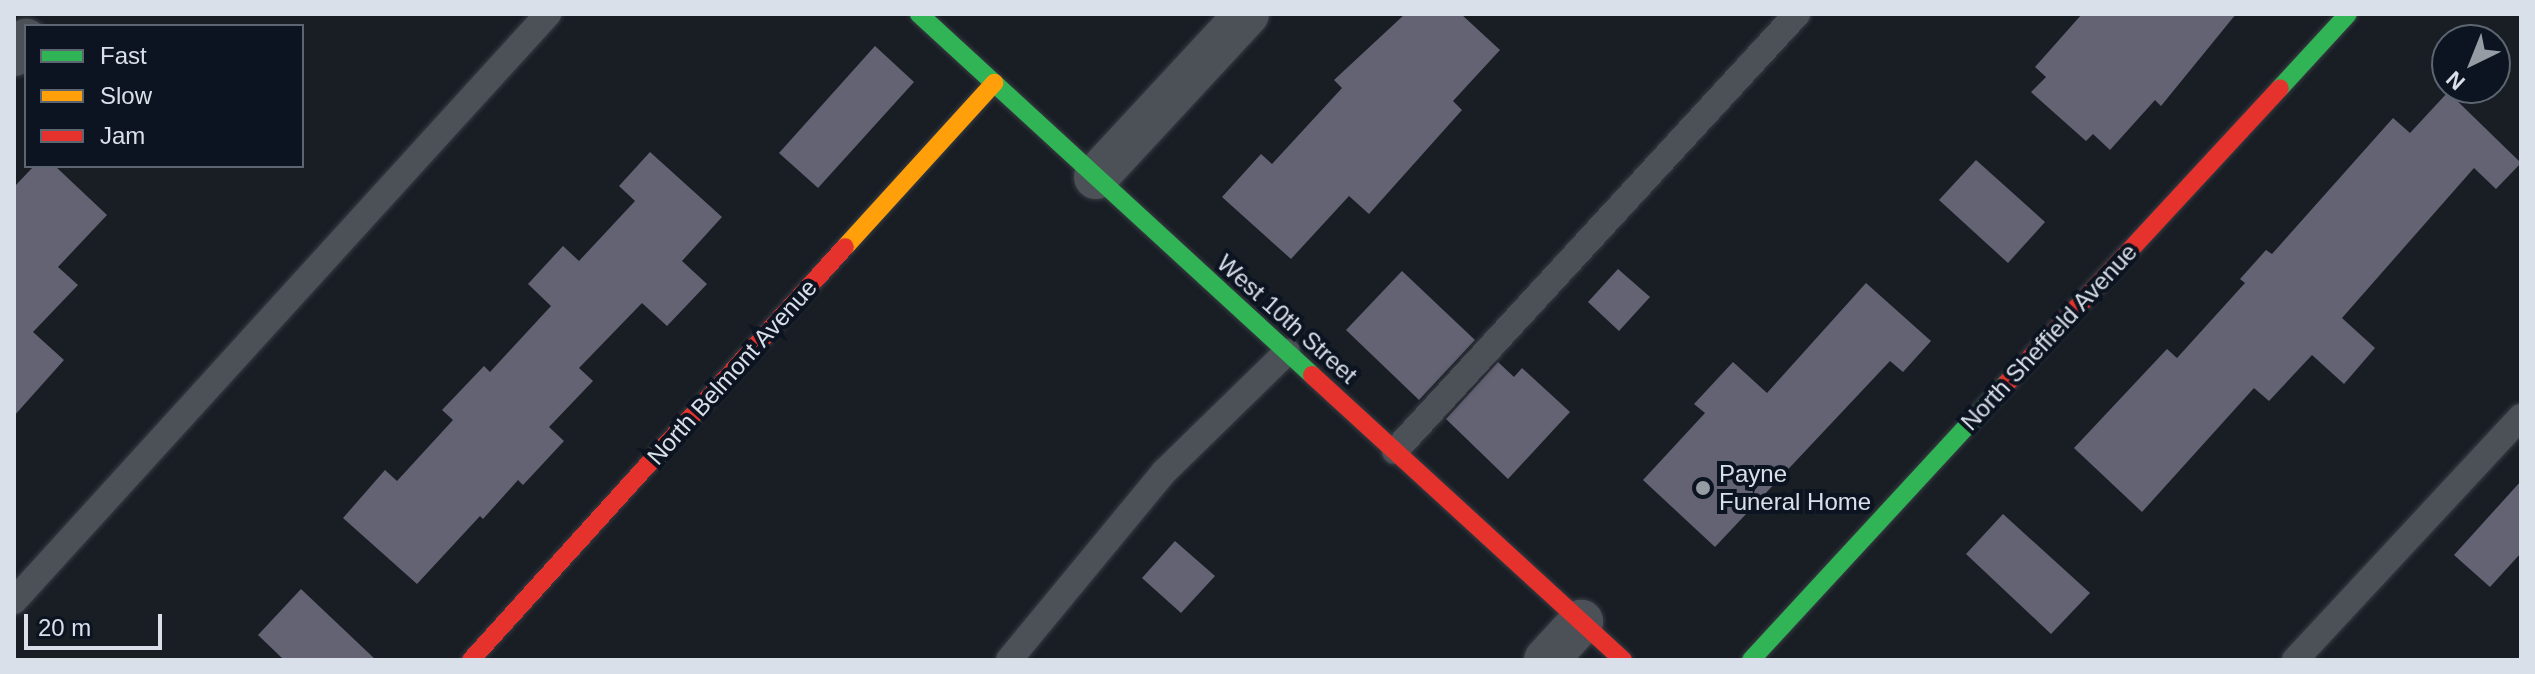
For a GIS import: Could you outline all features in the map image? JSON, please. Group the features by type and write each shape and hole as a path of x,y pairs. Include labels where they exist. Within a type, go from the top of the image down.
{"street":[{"name":"West 10th Street","path":"919,14 1623,660"},
{"path":"1096,177 1247,14"},
{"name":"North Sheffield Avenue","path":"1751,660 2348,14"},
{"name":"North Belmont Avenue","path":"471,660 994,83"},
{"path":"1546,660 1581,622"}],"lane":[{"path":"14,601 548,14"},
{"path":"1395,451 1797,14"},
{"path":"1009,660 1164,472 1287,352"},
{"path":"2295,660 2521,417"}],"building":[{"path":"1405,14 1461,14 1500,50 1453,101 1462,110 1369,214 1349,196 1291,259 1222,197 1261,154 1272,164 1342,88 1334,80"},
{"path":"2082,14 2236,14 2161,106 2155,100 2110,150 2093,134 2086,141 2031,92 2046,77 2035,67"},
{"path":"875,46 914,82 818,188 779,153"},
{"path":"2437,104 2460,104 2521,163 2496,189 2474,168 2342,318 2375,348 2344,384 2312,355 2269,401 2254,388 2142,512 2074,448 2167,349 2177,358 2245,283 2240,279 2266,250 2272,254 2393,118 2410,133"},
{"path":"650,152 722,217 682,261 707,284 667,326 642,303 579,368 593,381 549,427 564,441 523,485 518,480 483,519 480,516 417,584 343,518 385,470 397,481 453,420 442,410 484,366 490,372 551,306 528,284 563,246 579,261 635,201 619,186"},
{"path":"1976,160 2045,222 2008,263 1939,200"},
{"path":"32,168 57,168 107,215 58,267 78,285 33,332 64,360 14,416 14,187"},
{"path":"1618,269 1650,297 1619,331 1588,302"},
{"path":"1402,271 1475,340 1419,400 1346,330"},
{"path":"1866,283 1931,341 1903,372 1890,361 1715,547 1643,480 1705,413 1694,404 1733,362 1767,393"},
{"path":"1498,362 1514,377 1522,368 1570,412 1508,479 1446,419"},
{"path":"2521,481 2521,553 2490,587 2454,555"},
{"path":"2003,514 2090,593 2051,634 1966,554"},
{"path":"1175,541 1215,576 1181,613 1142,578"},
{"path":"301,589 376,660 284,660 258,635"}],"traffic: fast":[{"path":"919,14 1312,375"},
{"path":"2280,88 2348,14"},
{"path":"1751,660 2006,384"}],"traffic: slow":[{"path":"845,247 994,83"}],"traffic: jam":[{"path":"2006,384 2280,88"},
{"path":"471,660 845,247"},
{"path":"1312,375 1623,660"}],"place":[{"name":"Payne Funeral Home","path":"1703,488"}]}
